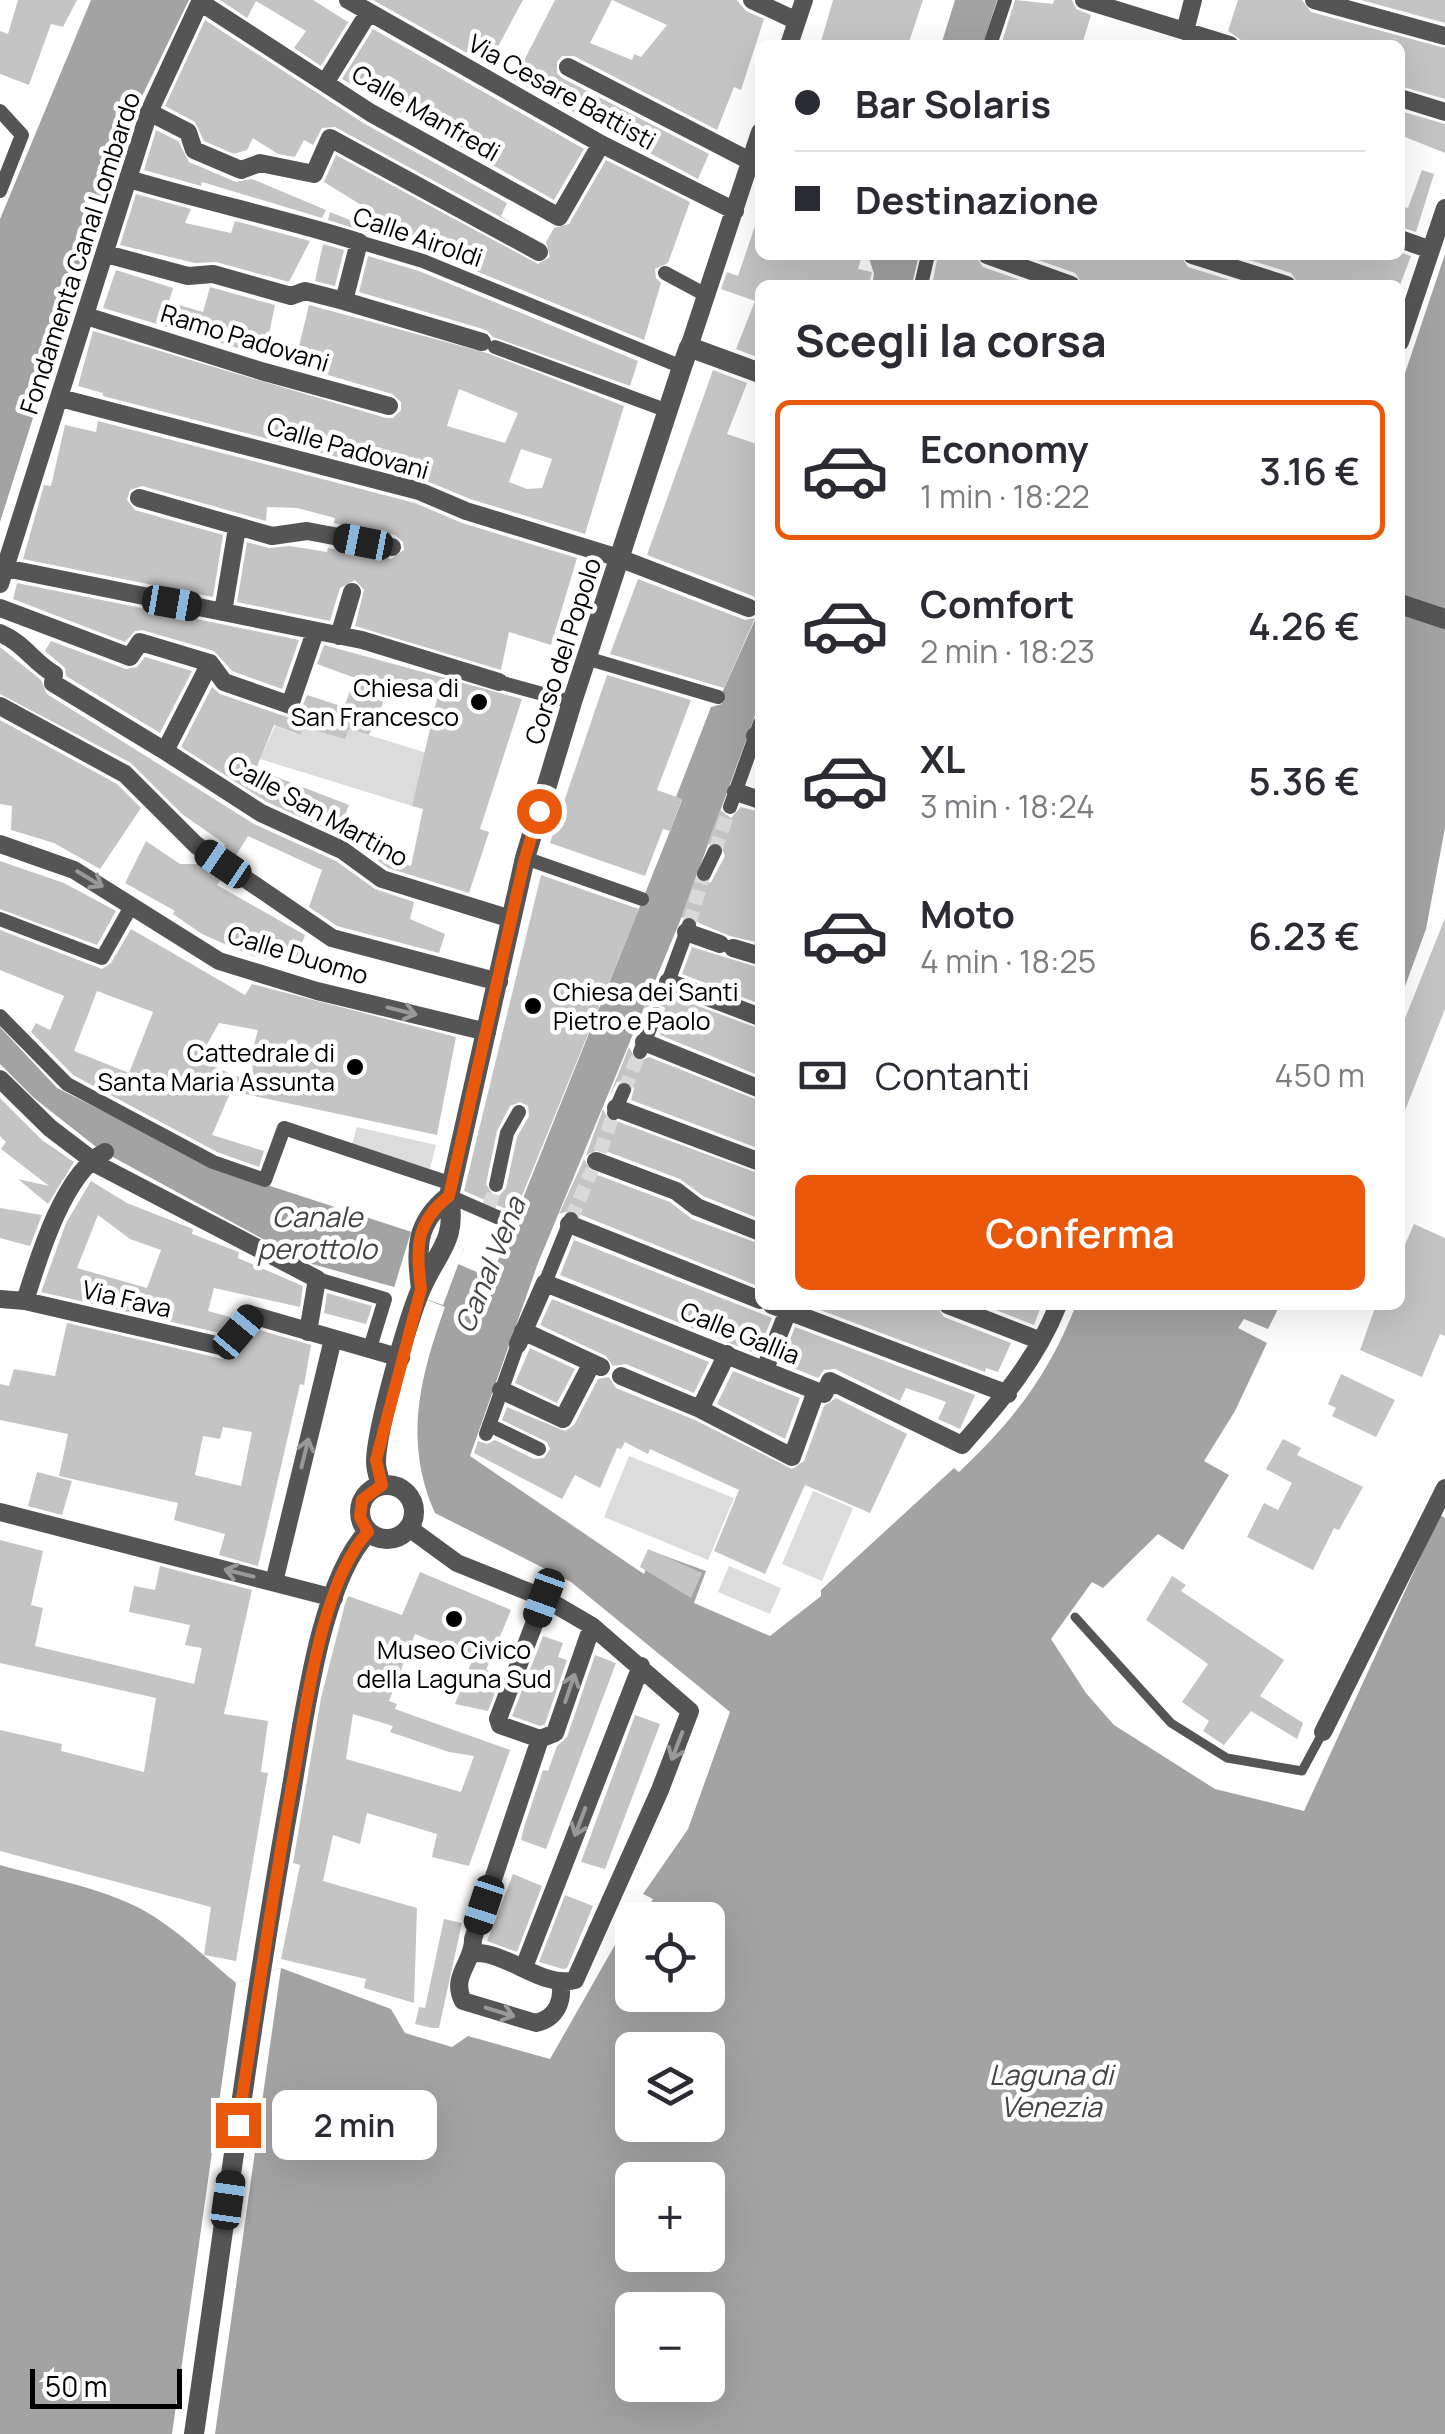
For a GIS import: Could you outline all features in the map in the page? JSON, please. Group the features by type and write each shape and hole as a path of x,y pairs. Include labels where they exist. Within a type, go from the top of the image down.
{"street":[{"name":"Via Cesare Battisti","path":"348,0 601,144 734,211"},
{"path":"752,0 797,21"},
{"path":"791,40 804,0"},
{"path":"992,40 1005,0"},
{"path":"1084,0 1214,40"},
{"path":"1184,31 1193,0"},
{"path":"1314,0 1445,36"},
{"name":"Calle Manfredi","path":"201,1 371,114 559,217 601,144"},
{"name":"Fondamenta Canal Lombardo","path":"2,576 148,112 201,1"},
{"path":"325,83 368,12"},
{"path":"568,67 750,161"},
{"path":"1405,100 1445,112"},
{"path":"0,112 22,135 0,191"},
{"path":"148,112 188,132 194,150 241,170 260,163 314,174 330,138 539,252"},
{"name":"Corso del Popolo","path":"382,1485 376,1460 401,1358 420,1293 454,1223 450,1190 525,858 586,658 755,146"},
{"name":"Calle Airoldi","path":"129,179 218,206 303,224 423,261 686,357"},
{"path":"1405,319 1445,208"},
{"path":"344,301 359,242"},
{"path":"1405,242 1431,250"},
{"path":"106,254 188,276 213,274 291,296 305,291 344,301 488,345 668,411"},
{"path":"1001,260 1057,280"},
{"path":"1208,260 1271,280"},
{"path":"665,273 706,295"},
{"name":"Ramo Padovani","path":"86,316 389,406"},
{"path":"686,357 755,372"},
{"name":"Calle Padovani","path":"60,398 419,491 466,511 619,558 749,608"},
{"path":"138,498 272,536 307,532 392,547"},
{"path":"223,612 237,528"},
{"path":"2,576 223,612 339,636 572,702"},
{"path":"339,636 352,592"},
{"path":"1405,606 1445,619"},
{"path":"0,608 130,657 140,642 210,663 224,682 290,705 315,632"},
{"name":"Calle San Martino","path":"0,632 18,641 35,663 54,674 53,683 260,814 342,850 382,879 511,920"},
{"path":"586,658 718,697"},
{"path":"165,751 210,663"},
{"path":"0,706 125,774 196,845 332,938 499,982"},
{"path":"755,740 733,799 755,800"},
{"name":"Calle Duomo","path":"0,844 74,870 219,961 318,991 487,1032"},
{"path":"704,874 715,851"},
{"path":"525,858 642,899"},
{"path":"0,919 102,958 132,905"},
{"path":"755,954 688,928 666,988 755,1015"},
{"path":"656,1014 642,1047 755,1087"},
{"path":"0,1016 68,1084 213,1162 265,1180 284,1128 450,1190 511,1223"},
{"path":"0,1079 50,1128 98,1156 318,1280 385,1298 370,1348"},
{"path":"618,1104 755,1160"},
{"path":"496,1185 507,1134 519,1112"},
{"path":"25,1301 48,1228 98,1156"},
{"path":"596,1161 676,1190 697,1208 755,1230"},
{"name":"Corso del Popolo","path":"420,1293 418,1260 426,1216 450,1190"},
{"path":"539,1449 487,1429 520,1338 570,1221 755,1298"},
{"path":"308,1332 318,1280"},
{"name":"Calle Gallia","path":"544,1283 824,1394 830,1381 962,1445 1008,1394"},
{"name":"Via Fava","path":"0,1299 25,1301 225,1348 252,1316 401,1358"},
{"path":"765,1369 785,1310"},
{"path":"794,1310 1008,1394 1056,1310"},
{"path":"961,1310 1041,1341"},
{"path":"501,1390 563,1420 597,1365 520,1338"},
{"path":"274,1582 333,1339"},
{"path":"700,1409 727,1354"},
{"path":"621,1376 700,1409 792,1457 816,1391"},
{"path":"382,1485 407,1493 414,1510 409,1528 390,1539 368,1532 360,1508 367,1494 382,1485"},
{"path":"1323,1732 1445,1488"},
{"path":"0,1512 334,1598"},
{"path":"409,1528 457,1563 544,1598 592,1626 690,1711 660,1790 575,1980 560,1981 492,1955 474,1954"},
{"path":"194,2434 260,1975 308,1697 345,1562 368,1532"},
{"path":"544,1598 498,1722 540,1739 555,1733 592,1626"},
{"path":"524,1967 641,1666"},
{"path":"540,1739 473,1939 474,1954 458,1980 460,1996 470,2004 542,2022 560,2004 560,1981"}],"lane":[{"path":"1075,1617 1170,1722 1227,1758 1302,1771 1323,1732"}],"shaded area":[{"path":"275,726 299,735 304,727 349,729 427,753 412,806 260,759"},
{"path":"357,1127 436,1145 430,1169 352,1144"},
{"path":"629,1456 734,1498 708,1560 604,1517"},
{"path":"813,1491 853,1508 822,1581 782,1564"},
{"path":"729,1566 781,1588 770,1614 718,1592"}],"water":[{"path":"91,0 189,0 122,137 0,522 0,219"},
{"path":"955,0 997,0 985,40 943,40"},
{"path":"1445,254 1445,828 1426,929 1405,986 1405,373"},
{"path":"870,260 918,260 913,280 873,280"},
{"name":"Laguna di Venezia","path":"755,620 755,716 680,921 538,1263 470,1456 644,1574 651,1551 706,1571 694,1603 770,1636 821,1596 821,1590 954,1468 959,1472 997,1434 1028,1396 1054,1354 1074,1310 1278,1310 1268,1329 1244,1319 1238,1328 1267,1343 1235,1411 1204,1461 1229,1475 1183,1550 1158,1534 1103,1588 1092,1582 1051,1639 1086,1693 1114,1725 1215,1789 1304,1811 1440,1515 1445,1518 1445,2434 0,2434 0,1865 91,1889 143,1910 236,1983 281,1968 391,2009 405,2033 452,2047 468,2036 550,2059 615,1945 615,2012 725,2012 725,1902 651,1902 653,1899 643,1894 688,1829 730,1712 571,1582 435,1513 420,1461 419,1410 428,1359 445,1307 394,1287 305,1262 100,1150 34,1098 0,1064 0,1027 57,1088 218,1169 464,1249 458,1264 491,1278 682,800 676,797 711,707 722,704 721,695"}],"pier":[{"path":"411,1232 464,1249 443,1305 394,1288"},
{"path":"281,1968 215,2434 172,2434 236,1983"}],"building":[{"path":"18,0 77,0 63,27 51,24 29,85 0,74 0,31 8,34"},
{"path":"220,0 313,0 348,22 352,16 321,66 294,48 306,31 256,1 247,18"},
{"path":"373,0 523,0 488,65"},
{"path":"555,0 612,0 737,0 746,11 764,19 741,90 734,87 717,130 574,56 562,56 557,62 557,73 562,78 709,154 698,179 514,80","holes":["612,0 667,25 641,57 634,54 632,60 590,43"]},
{"path":"833,0 923,0 910,40 821,40"},
{"path":"1015,0 1053,4 1054,0 1072,0 1076,9 1091,15 1084,40 1003,40"},
{"path":"1238,0 1302,0 1311,12 1445,48 1445,99 1405,87 1405,40 1241,40 1228,31"},
{"path":"1361,0 1445,0 1445,23"},
{"path":"205,20 365,124 507,203 501,216 515,225 335,127 322,128 313,145 304,140 295,157 278,154 253,138 247,150 234,154 204,141 195,122 165,106"},
{"path":"373,29 584,149 554,200 342,79"},
{"path":"1405,112 1445,124 1445,153 1405,137"},
{"path":"156,130 178,141 189,162 236,182 252,179 326,210 322,218 202,182 201,186 144,170"},
{"path":"336,155 538,264 550,257 546,242 554,228 569,224 606,160 690,202 668,263 655,269 661,283 644,340 427,251 328,220 330,212 380,232 387,221 324,182"},
{"path":"1422,170 1434,174 1416,232 1405,229 1405,207 1408,208"},
{"path":"136,194 191,209 185,223 231,233 235,221 310,241 289,282 216,262 195,263 120,245"},
{"path":"755,226 755,260 861,260 858,269 872,272 870,280 755,280 755,301 721,289 727,272 738,276"},
{"path":"323,244 344,250 335,286 315,281"},
{"path":"1405,254 1411,256 1402,280 1296,280 1291,273 1250,260 1405,260"},
{"path":"368,256 419,271 638,361 630,386 493,337 486,330 359,292"},
{"path":"937,260 978,260 983,267 1020,280 933,280"},
{"path":"1038,260 1183,260 1188,267 1230,280 1080,280 1075,273"},
{"path":"116,270 173,288 169,302 203,312 210,287 275,305 268,339 299,346 309,305 487,353 624,406 585,534 470,499 422,479 103,396 78,386 93,331 386,418 393,418 401,410 401,402 392,394 103,308","holes":["459,389 518,413 505,443 447,426","521,449 552,459 542,488 527,489 509,482"]},
{"path":"755,301 755,356 736,349"},
{"path":"713,370 747,383 727,434 755,443 755,598 647,555"},
{"path":"98,421 415,503 462,523 577,558 551,645 509,632 501,670 355,626 364,590 355,580 340,588 330,621 237,602 247,542 269,548 290,546 327,552 328,548 391,559 404,550 403,542 395,535 334,523 335,518 297,508 267,507 266,521 142,486 130,490 127,500 135,510 223,535 213,597 23,559 44,485 51,486 65,425 96,432"},
{"path":"638,579 745,620 755,618 724,688 610,654"},
{"path":"17,583 299,640 282,689 232,671 214,651 142,630 135,631 125,642 13,599"},
{"path":"51,641 126,669 137,667 145,657 192,671 160,733 66,676 65,668 45,651"},
{"path":"324,645 522,699 480,829 489,832 469,893 388,868 377,860 377,855 411,866 423,809 412,806 438,695 393,680 369,735 349,729 345,739 304,727 300,735 274,725 256,769 349,805 337,834 267,802 181,747 212,687 220,694 287,717 299,714 307,695 344,707 355,678 317,664"},
{"path":"0,647 41,680 47,694 254,824 336,861 375,889 414,902 410,919 445,934 439,953 337,926 309,907 322,870 248,836 235,857 223,848 225,844 182,814 131,763 0,694"},
{"path":"607,675 691,700 657,790 682,799 670,831 663,829 645,876 550,843"},
{"path":"0,720 117,784 141,808 100,869 54,843 11,830 12,806 0,804"},
{"path":"741,807 755,811 755,942 699,923 692,915 681,918 695,879 704,885 711,882 725,856 720,842 707,845 720,810 731,818"},
{"path":"146,841 180,864 202,864 222,878 217,885 305,935 297,957 261,942 255,957 222,943 125,883"},
{"path":"0,861 64,883 116,911 97,945 0,909"},
{"path":"541,875 639,909 515,1213 464,1191","holes":["520,1102 528,1106 529,1116 517,1137 506,1188 500,1195 493,1195 486,1184 497,1131 510,1106"]},
{"path":"1445,918 1445,1009 1405,1110 1405,1018"},
{"path":"131,929 245,995 252,984 456,1037 437,1135 231,1091 212,1135 264,1151 259,1167 217,1152 73,1075 31,1032 36,1023 50,1030 64,996 0,970 0,930 102,969 111,963","holes":["97,991 153,1012 129,1073 74,1051","219,1023 258,1030 252,1052 253,1083 198,1060"]},
{"path":"692,947 755,966 755,1002 682,974"},
{"path":"651,988 659,1003 674,997 755,1027 755,1074 660,1035 665,1008 656,1003 643,1009"},
{"path":"629,1047 637,1062 649,1057 755,1099 755,1147 631,1100 634,1088 627,1080 617,1082 609,1097"},
{"path":"0,1098 42,1140 74,1162 48,1204 18,1179 49,1186 1,1149 6,1142 0,1136"},
{"path":"603,1109 611,1123 619,1122 755,1172 755,1217 703,1196 680,1179 600,1149 586,1155"},
{"path":"584,1159 592,1173 670,1202 692,1219 755,1242 755,1285 574,1209 559,1214"},
{"path":"91,1181 127,1203 239,1252 238,1258 303,1286 300,1307 214,1288 208,1311 233,1318 220,1333 41,1292 66,1223","holes":["98,1215 130,1239 161,1250 147,1288 77,1268"]},
{"path":"0,1208 42,1215 30,1246 0,1238"},
{"path":"1414,1224 1445,1238 1445,1336 1440,1334 1422,1377 1360,1350 1374,1310 1405,1310 1405,1245"},
{"path":"574,1240 772,1318 757,1354 560,1275"},
{"path":"327,1293 372,1306 366,1324 324,1313"},
{"path":"552,1299 709,1362 694,1393 626,1364 613,1366 606,1356 540,1325"},
{"path":"820,1310 939,1310 944,1317 1011,1343 998,1372 986,1368 985,1372"},
{"path":"996,1310 1040,1310 1034,1325"},
{"path":"67,1323 223,1359 234,1356 256,1329 311,1345 258,1566 219,1555 225,1534 174,1520 178,1503 59,1476 68,1434 0,1420 0,1384 9,1386 14,1369 55,1376","holes":["223,1427 252,1432 241,1486 195,1475 203,1436 220,1439"]},
{"path":"795,1327 975,1395 960,1429 938,1419 946,1402 930,1396 906,1388 900,1401 835,1369 824,1370 818,1378 781,1363"},
{"path":"530,1348 575,1369 557,1403 515,1383"},
{"path":"733,1371 800,1398 785,1439 717,1404"},
{"path":"1341,1374 1395,1400 1376,1437 1332,1416 1336,1408 1328,1404"},
{"path":"609,1377 616,1388 695,1420 792,1469 804,1461 824,1406 836,1398 907,1434 870,1513 805,1485 765,1574 714,1551 739,1490 650,1449 648,1454 625,1442 621,1449 617,1448 600,1488 575,1475 562,1499 474,1453 478,1441 487,1444 495,1440 534,1459 544,1458 550,1449 547,1442 502,1420 507,1407 565,1431 574,1425 598,1379"},
{"path":"1283,1439 1301,1448 1297,1455 1363,1487 1339,1530 1334,1528 1313,1570 1247,1537 1264,1503 1278,1510 1292,1483 1266,1469"},
{"path":"37,1472 72,1481 62,1515 28,1506"},
{"path":"0,1540 43,1551 31,1605 43,1608 35,1646 194,1684 202,1648 185,1645 190,1625 129,1612 134,1586 155,1590 160,1566 252,1590 224,1714 268,1721 261,1772 268,1773 236,1961 204,1955 211,1907 0,1851 0,1730 62,1744 61,1751 144,1772 156,1698 0,1663"},
{"path":"648,1549 702,1573 691,1598 640,1567"},
{"path":"420,1572 511,1610 486,1670 502,1674 488,1711 455,1704 473,1658 415,1634 389,1701 397,1704 395,1709 510,1750 469,1866 432,1857 437,1834 367,1813 360,1844 333,1835 323,1881 417,1908 414,2003 364,1988 366,1979 281,1959 300,1865 293,1863 321,1698 345,1604 348,1596 402,1615","holes":["353,1714 393,1726 390,1732 449,1752 474,1756 461,1792 346,1759"]},
{"path":"1172,1576 1186,1585 1181,1591 1284,1660 1260,1696 1303,1723 1297,1739 1251,1711 1224,1745 1203,1731 1209,1721 1182,1702 1208,1664 1146,1620"},
{"path":"543,1636 563,1643 558,1657 567,1660 545,1724 540,1726 512,1716"},
{"path":"595,1655 616,1663 546,1849 521,1840 524,1827 543,1770 548,1771 557,1746 567,1737"},
{"path":"635,1715 660,1724 605,1869 581,1862"},
{"path":"513,1874 542,1886 517,1952 487,1941"},
{"path":"565,1895 593,1906 567,1968 563,1969 539,1962"},
{"path":"444,1919 462,1923 439,2028 432,2028 415,2024 419,2007 425,2008"}],"tunnel":[{"path":"715,851 730,807"},
{"path":"689,924 704,874"},
{"path":"624,1090 640,1052"},
{"path":"600,1152 614,1113"},
{"path":"571,1219 592,1170"},
{"path":"489,1207 496,1185"}],"place":[{"name":"Chiesa di San Francesco","path":"479,702"},
{"name":"Chiesa dei Santi Pietro e Paolo","path":"533,1006"},
{"name":"Cattedrale di Santa Maria Assunta","path":"355,1067"},
{"name":"Museo Civico della Laguna Sud","path":"454,1619"}],"route":[{"path":"238,2125 266,1930 308,1697 345,1562 368,1532 360,1517 362,1500 382,1485 376,1460 421,1289 421,1234 426,1216 449,1196 539,811"}],"water label":[{"name":"Canale perottolo","path":"317,1233"},
{"name":"Canal Vena","path":"490,1265"}]}
